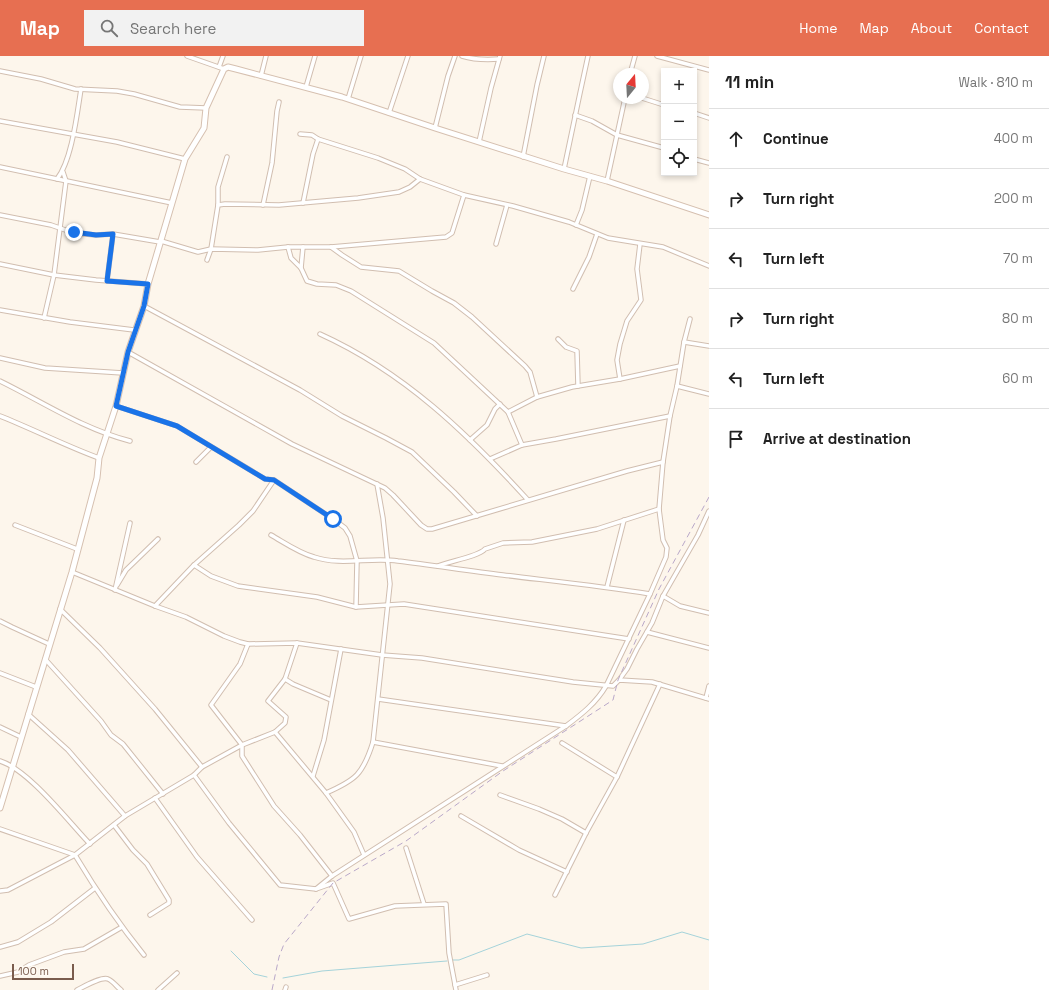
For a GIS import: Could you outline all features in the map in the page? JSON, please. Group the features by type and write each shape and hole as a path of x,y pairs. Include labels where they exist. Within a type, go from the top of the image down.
{"street":[{"path":"187,56 221,68 228,67 348,99 523,157 607,181 709,215"},
{"path":"0,808 72,572 97,478 99,458 116,406 128,352 134,330 144,306 148,284 160,241 185,159 204,128 206,108 221,68 223,56"},
{"path":"261,76 266,56"},
{"path":"306,87 315,56"},
{"path":"348,99 361,56"},
{"path":"389,113 408,56"},
{"path":"435,128 448,76 455,56"},
{"path":"462,56 483,60 499,58 479,142"},
{"path":"523,157 544,56"},
{"path":"564,169 588,56"},
{"path":"632,68 635,56"},
{"path":"657,56 709,70"},
{"path":"680,62 681,56"},
{"path":"0,71 41,79 67,88 117,91 134,94 180,108 206,108"},
{"path":"57,179 62,172 74,134 81,89"},
{"path":"649,100 661,103"},
{"path":"263,205 272,163 279,102"},
{"path":"607,181 624,104"},
{"path":"697,114 709,118"},
{"path":"575,116 592,121 617,135 661,147"},
{"path":"0,121 117,142 185,159"},
{"path":"300,134 312,135 318,139 378,158 405,169 420,179 464,195 569,222 608,238 663,247 709,266"},
{"path":"303,203 318,139"},
{"path":"206,260 212,249 218,205 218,187 227,157"},
{"path":"697,160 709,163"},
{"path":"0,167 172,203"},
{"path":"44,318 54,275 66,181 62,172"},
{"path":"576,225 582,210 590,176"},
{"path":"218,205 303,203 399,192 410,187 420,179"},
{"path":"0,215 44,223 74,232 96,235 113,234 160,241 198,252 212,249 258,250 288,247 331,247 450,236 464,195"},
{"path":"496,244 507,205"},
{"path":"107,281 113,234"},
{"path":"574,289 597,234"},
{"path":"620,379 617,360 620,344 627,321 641,300 637,269 640,244"},
{"path":"288,247 291,258 301,268 307,281 317,284 336,285 351,291 434,343 508,412 522,445"},
{"path":"301,268 303,247"},
{"path":"331,247 361,267 399,271 454,303 472,317 525,366 530,372 537,397"},
{"path":"0,264 54,275 148,284"},
{"path":"144,306 300,390 342,416 412,452 477,516"},
{"path":"0,310 44,318 134,330"},
{"path":"316,889 332,876 364,855 566,726 586,711 600,697 650,594 666,557 667,548 662,540 659,509 663,462 670,416 677,386 684,342 690,319"},
{"path":"320,334 371,361 417,392 490,458 528,500"},
{"path":"558,339 566,346 577,351 578,386"},
{"path":"684,342 709,346"},
{"path":"128,352 292,444 377,484 393,495 421,525 427,529 432,530 528,500 663,462"},
{"path":"0,358 45,368 123,373"},
{"path":"508,412 537,397 578,386 620,379 680,366"},
{"path":"0,381 107,435 130,441"},
{"path":"677,386 709,394"},
{"path":"470,440 487,425 495,409 500,404"},
{"path":"116,406 177,426 265,479 274,480 345,528 350,536 356,561 356,607"},
{"path":"0,416 76,450 99,458"},
{"path":"490,458 522,445 670,416"},
{"path":"196,462 211,447"},
{"path":"155,606 194,565 239,525 252,511 274,480"},
{"path":"326,792 348,783 359,773 367,762 373,742 390,584 383,518 377,484"},
{"path":"437,566 479,553 503,543 532,542 597,529 659,509"},
{"path":"72,572 186,617 224,636 248,644 297,642 382,655 422,658 566,681 614,686 627,669 652,623 663,596 698,535 709,511"},
{"path":"607,587 624,520"},
{"path":"115,590 130,523"},
{"path":"15,526 77,549"},
{"path":"271,535 301,552 313,557 327,560 388,560 607,587 650,594"},
{"path":"115,590 126,570 158,539"},
{"path":"194,565 210,576 238,586 317,597 356,607 404,604 629,638"},
{"path":"663,596 680,606 709,613"},
{"path":"60,609 100,648 150,704 202,767"},
{"path":"0,621 12,628 49,644"},
{"path":"647,632 709,648"},
{"path":"0,891 8,890 75,854 125,816 194,775 202,767 242,745 274,732 285,724 286,717 268,701 285,679 297,642"},
{"path":"248,644 240,664 211,705 242,745 242,756 274,806 300,835 332,876"},
{"path":"313,776 324,740 341,649"},
{"path":"45,659 101,721 111,735 123,744 163,794"},
{"path":"0,672 36,687"},
{"path":"285,679 293,684 331,700"},
{"path":"619,680 642,680 660,684 707,699 709,686"},
{"path":"554,895 618,777 660,684"},
{"path":"378,699 566,726"},
{"path":"28,714 68,750 125,816"},
{"path":"0,727 21,737"},
{"path":"274,732 326,792 354,832 364,855"},
{"path":"373,742 502,766"},
{"path":"562,743 618,777"},
{"path":"0,761 12,767 32,782 90,844"},
{"path":"194,775 229,823 280,885 316,889 333,883 349,919 395,906 446,904 449,953 456,990"},
{"path":"500,794 562,819 586,834"},
{"path":"155,798 197,857 252,920"},
{"path":"461,816 520,850 567,872"},
{"path":"114,825 133,850 147,864 169,900 169,903 150,915"},
{"path":"0,829 75,854 95,888 122,927 144,955"},
{"path":"406,848 424,904"},
{"path":"0,947 18,942 51,922 95,888"},
{"path":"0,976 18,972 29,965 64,952 84,949 122,927"},
{"path":"158,990 177,973"},
{"path":"455,985 487,975"},
{"path":"77,990 87,984 105,978 109,978 121,990"}],"waterway":[{"path":"453,960 459,960 527,934 581,948 643,944 682,932 709,940"},
{"path":"231,951 254,974 267,977"},
{"path":"283,978 322,971 447,961"}],"railway":[{"path":"272,990 279,957 284,944 333,883 406,841 503,771 613,700 618,680 659,589 709,497"}],"route":[{"path":"74,232 96,235 113,234 107,281 148,284 144,306 134,330 128,352 116,406 177,426 265,479 274,480 333,519"}]}
